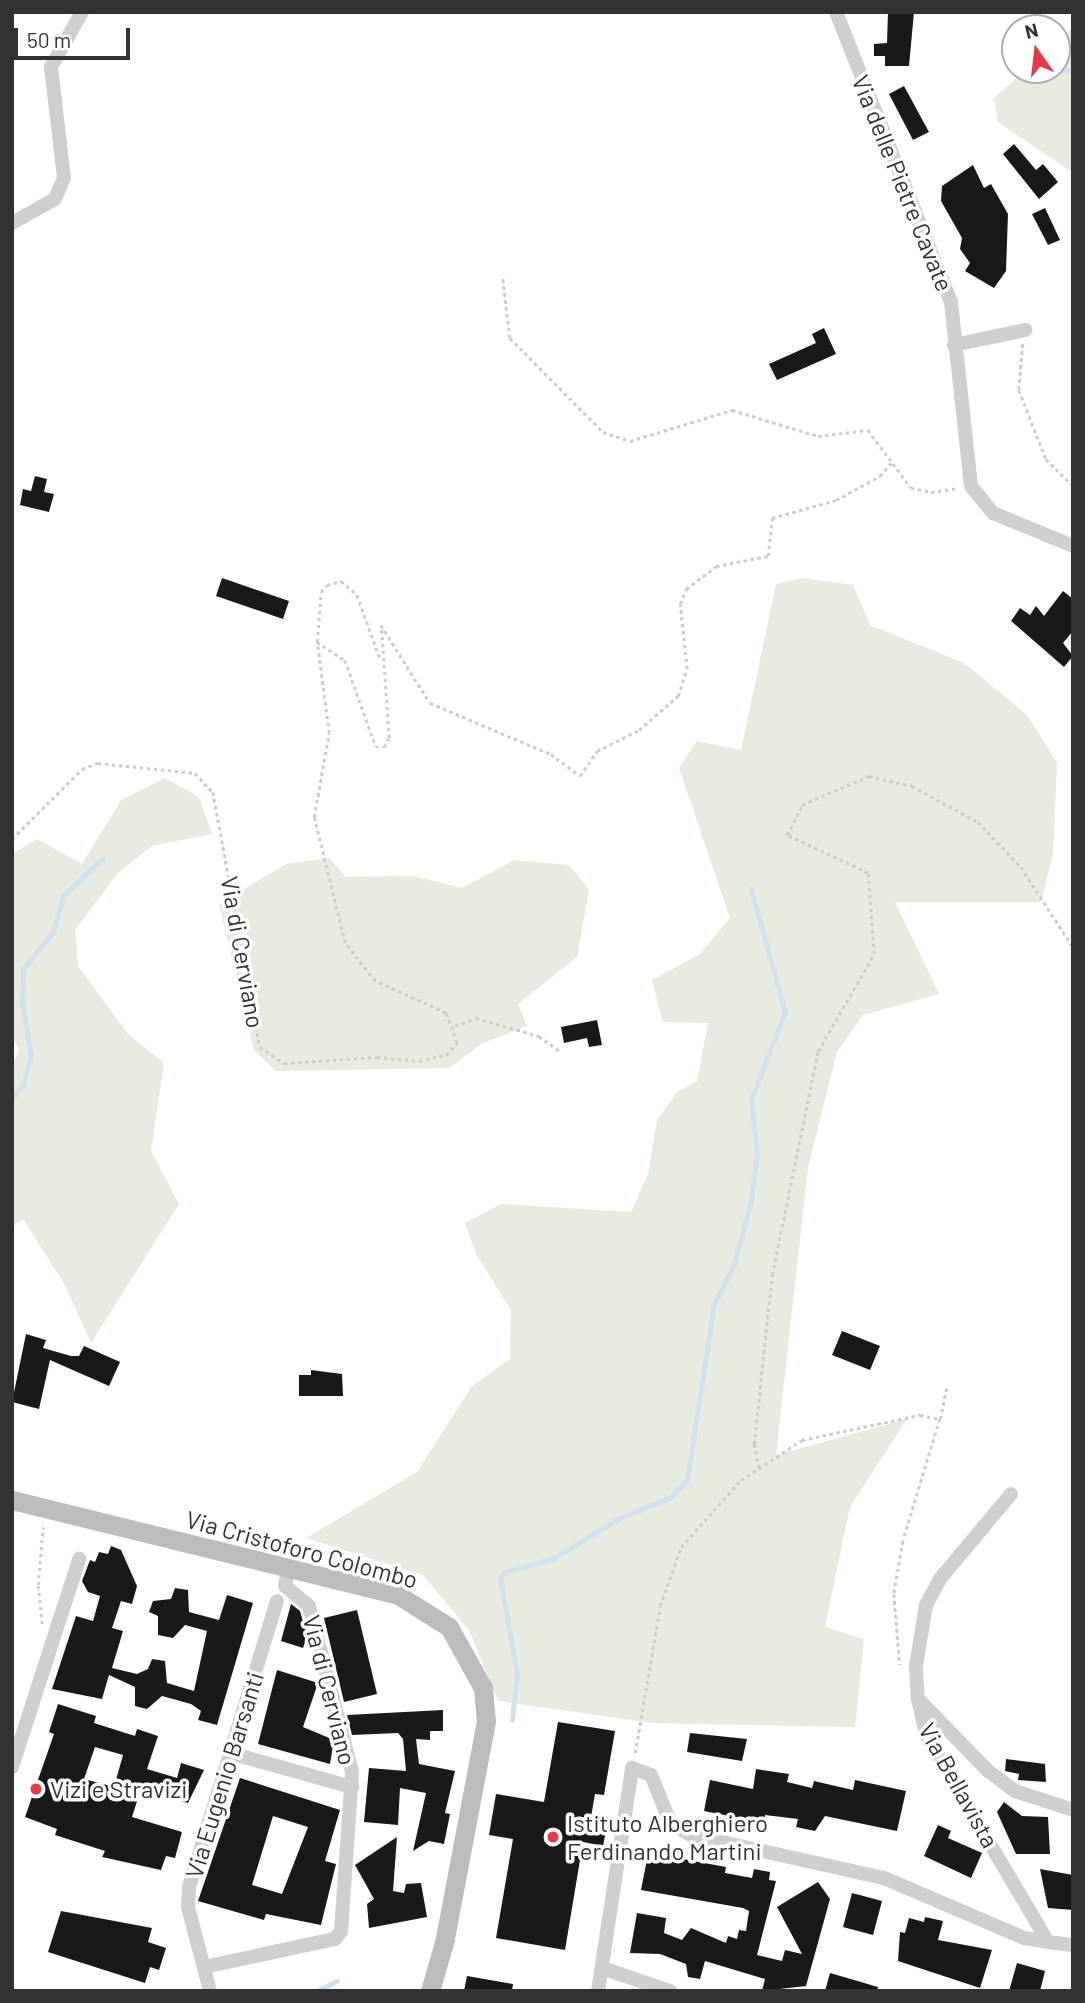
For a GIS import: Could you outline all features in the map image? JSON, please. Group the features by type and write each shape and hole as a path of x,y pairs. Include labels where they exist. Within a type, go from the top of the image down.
{"main road":[{"name":"Via Cristoforo Colombo","path":"12,1500 288,1569 422,1606 459,1639 483,1688 485,1734 445,1939 430,1991"}],"street":[{"path":"12,223 55,200 64,177 51,67 82,12"},
{"name":"Via delle Pietre Cavate","path":"836,12 951,302 971,486"},
{"path":"954,345 1026,330"},
{"path":"971,486 993,513 1073,546"},
{"name":"Via Bellavista","path":"1011,1494 940,1579 926,1605 916,1666 918,1699 926,1735 1048,1942"},
{"path":"12,1767 79,1559"},
{"name":"Via di Cerviano","path":"204,1967 339,1936 352,1787 309,1606 286,1589 288,1569"},
{"name":"Via Eugenio Barsanti","path":"210,1991 188,1907 189,1887 277,1601"},
{"path":"918,1699 987,1770 1015,1791 1073,1810"},
{"path":"230,1753 352,1787"},
{"path":"598,1991 632,1769 651,1775 671,1824 691,1835 884,1878 1024,1938 1073,1945"},
{"path":"602,1968 670,1991"}],"path":[{"path":"503,279 510,338 603,432 630,441 732,410 818,436 868,430 911,488 931,492 971,486"},
{"path":"1026,330 1019,390 1046,459 1073,486"},
{"path":"317,642 345,660 376,747 384,747 389,738 381,662 381,625 430,703 551,754 580,776 597,751 639,730 678,696 687,669 680,604 686,589 716,566 768,556 772,518 836,500 880,476 891,463"},
{"path":"381,662 357,595 341,581 321,592 317,642 329,733 314,817 345,943 375,981 446,1013 454,1026 476,1018 539,1036 560,1051"},
{"name":"Via di Cerviano","path":"12,839 82,769 98,763 195,773 213,792 260,1047 284,1063 377,1057 419,1061 446,1055 457,1044 454,1026"},
{"path":"759,1468 754,1444 772,1275 818,1051 874,954 868,873 787,835 802,805 869,776 912,786 978,822 1021,867 1073,947"},
{"path":"918,1699 900,1665 894,1594 903,1541 940,1419 947,1385"},
{"path":"632,1769 660,1606 681,1547 741,1480 802,1440 895,1416 940,1419"},
{"path":"43,1531 39,1605 52,1643"}],"shaded area":[{"path":"1073,28 1073,173 998,122 994,98 1010,84 1071,84"},
{"path":"801,578 853,585 870,625 964,663 1027,715 1057,763 1053,854 1041,902 895,902 939,994 863,1015 837,1052 808,1168 776,1455 907,1419 850,1507 825,1627 864,1639 855,1727 652,1723 498,1701 469,1630 423,1575 306,1538 417,1472 472,1386 510,1359 511,1310 477,1256 465,1223 501,1204 631,1212 648,1174 657,1120 677,1092 697,1081 708,1023 663,1022 652,980 700,954 730,918 679,768 697,741 741,750 776,584"},
{"path":"165,778 199,797 212,834 152,846 118,873 75,930 78,966 128,1034 164,1063 151,1151 179,1204 91,1343 65,1285 23,1219 12,1227 12,1066 19,1050 12,1035 12,854 37,839 82,864 121,800"},
{"path":"329,858 346,877 413,876 462,888 514,860 569,865 589,890 577,957 518,1004 527,1026 481,1044 449,1068 276,1071 254,1050 219,904 286,864"}],"building":[{"path":"888,12 914,12 909,66 885,66 885,56 874,56 874,44 887,43"},
{"path":"904,86 929,132 913,140 889,94"},
{"path":"1014,144 1036,170 1043,164 1058,182 1039,199 1003,154"},
{"path":"973,165 984,188 991,184 1008,214 1006,271 994,288 965,271 970,263 960,249 962,238 941,201 942,186"},
{"path":"1045,208 1060,240 1048,245 1032,214"},
{"path":"824,328 836,354 777,380 769,364 816,343 812,334"},
{"path":"35,476 47,479 44,492 54,494 49,512 20,505 23,489 31,491"},
{"path":"222,578 289,601 283,619 216,596"},
{"path":"1063,591 1073,599 1073,631 1063,643 1073,656 1064,667 1011,621 1020,608 1030,615 1036,606 1044,616"},
{"path":"597,1020 602,1045 589,1047 587,1038 564,1043 561,1027"},
{"path":"842,1331 880,1346 870,1370 832,1355"},
{"path":"26,1334 46,1340 43,1348 79,1356 84,1346 120,1362 109,1386 50,1360 39,1409 12,1402"},
{"path":"311,1370 342,1374 343,1396 299,1396 299,1375 311,1375"},
{"path":"111,1546 121,1550 137,1586 132,1604 121,1601 112,1628 123,1631 112,1668 137,1674 148,1669 152,1659 165,1661 167,1683 194,1691 207,1631 185,1625 173,1638 158,1635 158,1616 149,1612 153,1601 171,1599 175,1588 188,1590 189,1612 219,1620 227,1595 253,1603 217,1725 198,1720 201,1711 191,1704 162,1696 147,1709 135,1706 135,1687 109,1675 102,1699 52,1689 76,1616 93,1621 100,1596 88,1592 82,1581 90,1560 95,1562 99,1552 108,1554"},
{"path":"291,1604 300,1611 307,1636 303,1648 281,1641"},
{"path":"357,1610 377,1694 344,1702 324,1618"},
{"path":"277,1670 318,1683 303,1727 334,1740 330,1764 258,1744"},
{"path":"58,1704 96,1716 94,1723 135,1736 137,1729 158,1736 147,1769 177,1778 181,1763 204,1770 188,1803 141,1789 132,1817 182,1832 175,1858 166,1856 161,1870 102,1857 105,1851 55,1835 57,1829 25,1817 54,1734 49,1732","holes":["95,1747 123,1755 114,1787 84,1779"]},
{"path":"443,1710 443,1731 430,1731 430,1740 416,1739 419,1764 455,1771 445,1813 450,1814 444,1844 429,1841 413,1851 426,1793 400,1788 398,1825 364,1822 369,1768 406,1771 403,1739 398,1733 352,1735 347,1715"},
{"name":"Istituto Alberghiero Ferdinando Martini","path":"558,1722 615,1731 604,1795 595,1794 590,1823 607,1826 603,1846 583,1842 565,1950 496,1938 513,1839 489,1835 496,1794 544,1802"},
{"path":"690,1733 747,1739 742,1761 687,1752"},
{"path":"1006,1759 1045,1764 1046,1782 1018,1780 1019,1774 1005,1771"},
{"path":"756,1769 789,1774 787,1782 812,1788 814,1781 853,1790 855,1780 906,1791 897,1831 825,1816 815,1831 796,1827 798,1819 765,1815 764,1823 704,1811 710,1780 753,1789"},
{"path":"240,1778 340,1810 325,1861 336,1864 321,1925 266,1914 264,1920 198,1901","holes":["273,1816 308,1827 282,1894 252,1885"]},
{"path":"1004,1802 1022,1816 1048,1817 1050,1854 1016,1854 997,1812"},
{"path":"938,1825 951,1831 948,1838 982,1853 971,1878 924,1856"},
{"path":"397,1837 393,1891 404,1893 406,1884 421,1883 427,1917 369,1928 367,1904 374,1899 355,1865"},
{"path":"664,1848 679,1850 677,1858 726,1867 725,1873 752,1878 754,1869 770,1872 769,1880 776,1881 757,1955 782,1961 785,1950 802,1954 777,1907 818,1882 830,1899 806,1986 762,1991 765,1979 705,1961 700,1979 688,1977 686,1964 660,1954 630,1953 637,1913 666,1918 664,1933 682,1940 691,1928 726,1943 728,1936 737,1939 739,1930 746,1931 749,1911 743,1908 641,1890 648,1854 662,1857"},
{"path":"1040,1869 1073,1875 1073,1910 1048,1908"},
{"path":"852,1893 882,1901 873,1935 843,1927"},
{"path":"61,1911 152,1928 148,1942 166,1948 159,1970 150,1967 145,1983 48,1952"},
{"path":"925,1917 943,1921 938,1940 992,1950 980,1988 898,1961 900,1932 905,1933 909,1918 924,1922"},
{"path":"1017,1963 1045,1971 1040,1991 1009,1991"},
{"path":"830,1973 878,1987 877,1991 825,1991"},
{"path":"467,1976 513,1984 512,1991 464,1991"}],"waterway":[{"path":"12,1098 23,1085 31,1056 22,1003 23,969 53,932 63,896 102,859"},
{"path":"512,1720 517,1674 500,1578 505,1572 552,1559 620,1518 671,1497 687,1480 714,1304 734,1264 751,1201 757,1155 751,1100 785,1012 751,890"},
{"path":"317,1991 337,1981"}],"place":[{"name":"Vizi e Stravizi","path":"36,1789"},
{"name":"Istituto Alberghiero Ferdinando Martini","path":"553,1837"}]}
